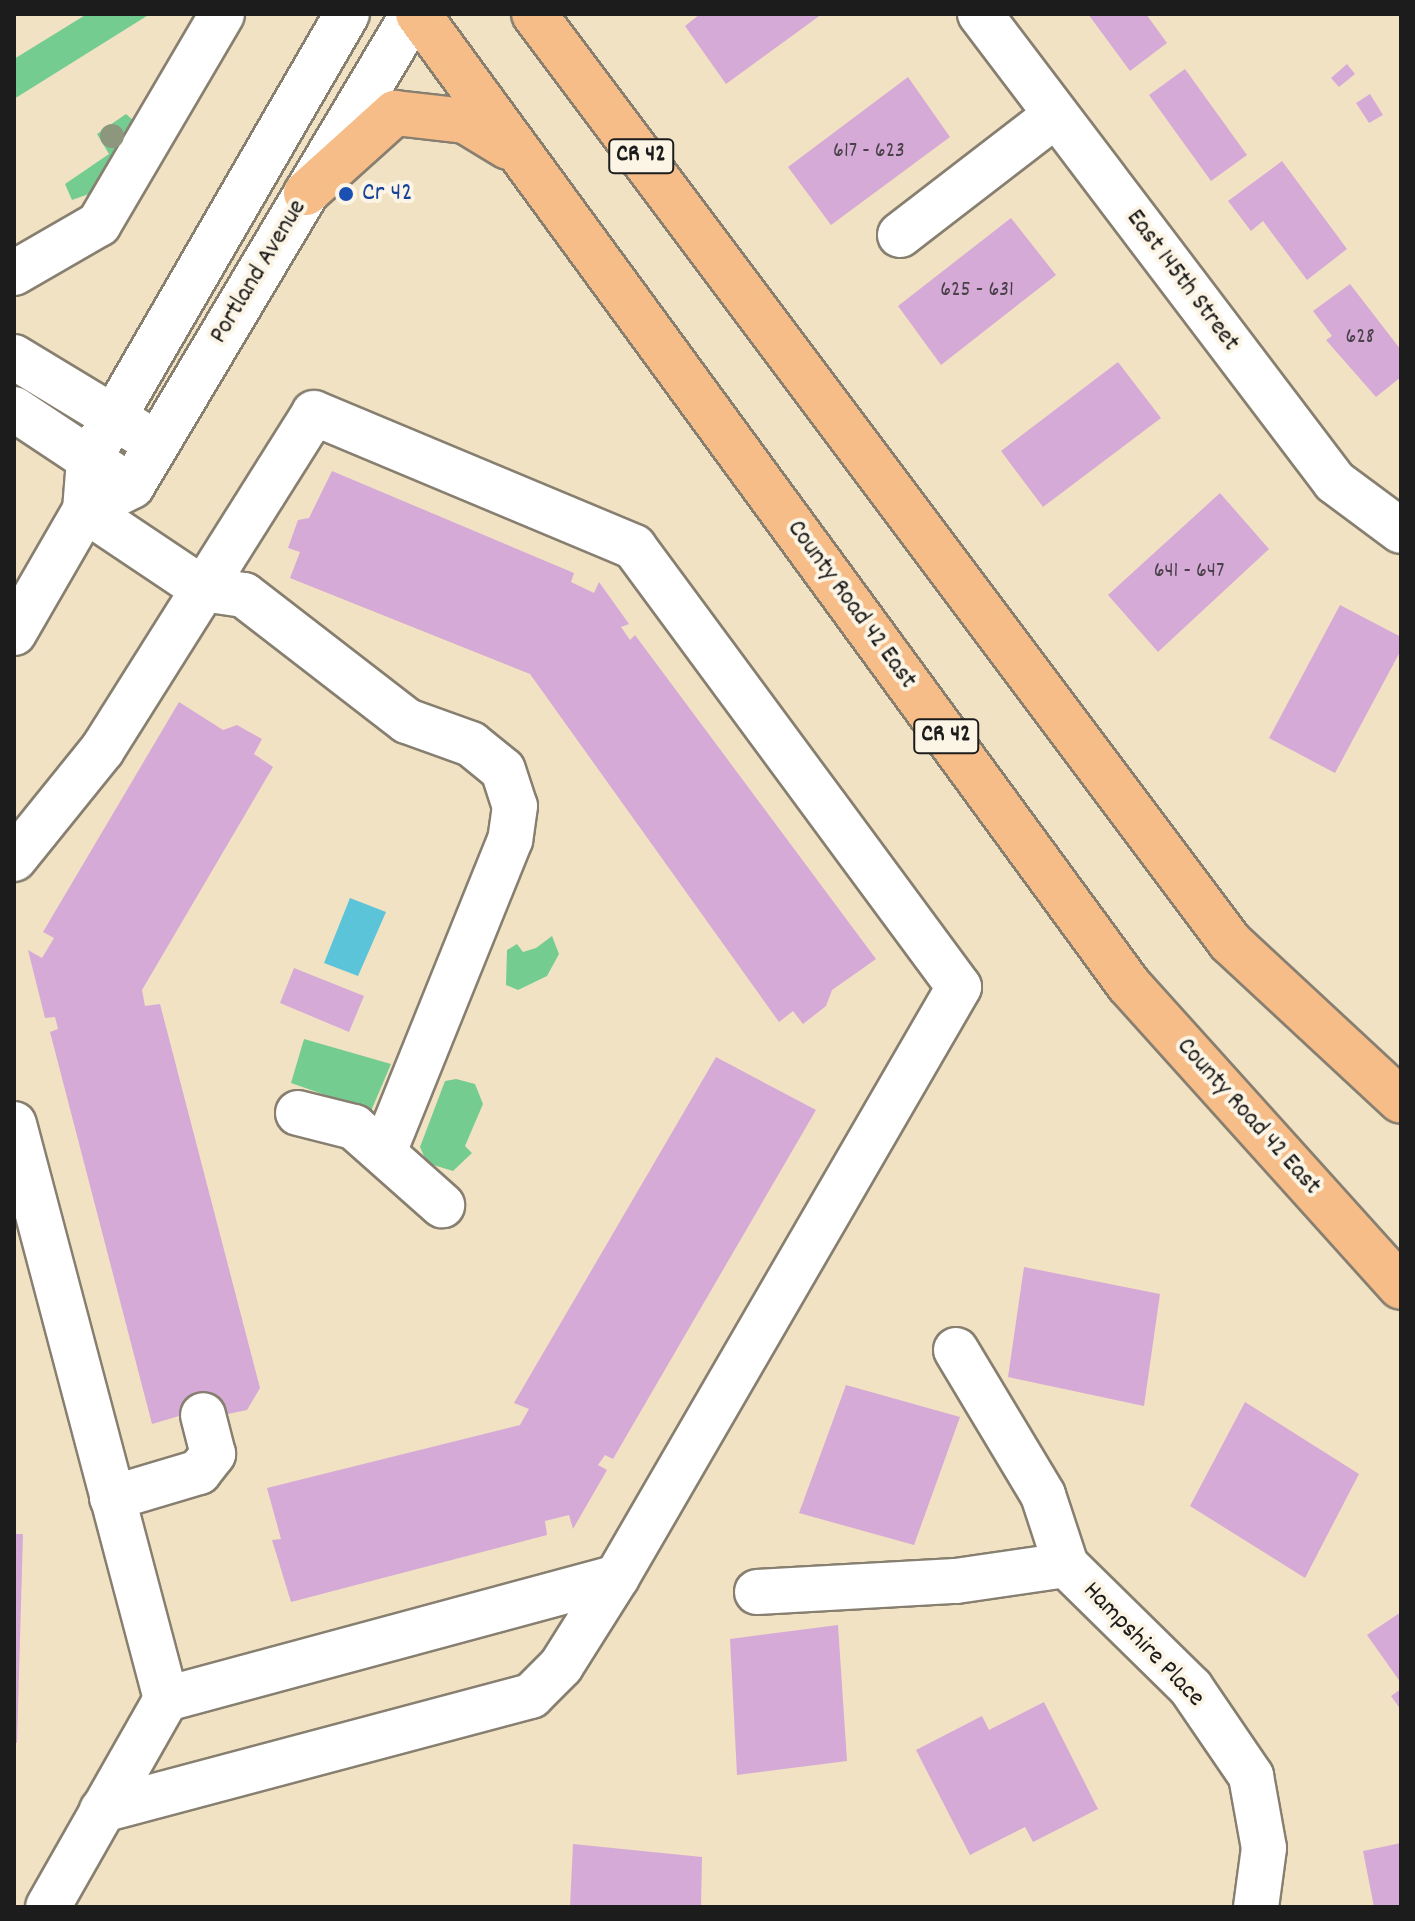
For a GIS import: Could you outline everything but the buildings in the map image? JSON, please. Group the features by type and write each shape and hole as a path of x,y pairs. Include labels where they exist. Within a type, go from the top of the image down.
{"highway":[{"name":"County Road 42 East","path":"416,14 1129,985 1401,1287"},
{"name":"CR 42","path":"534,14 1230,942 1401,1101"},
{"path":"306,193 395,113 465,121 523,159"}],"street":[{"path":"14,273 99,224 222,14"},
{"name":"Portland Avenue","path":"14,633 85,510 89,460 347,14"},
{"name":"Portland Avenue","path":"132,486 416,14"},
{"name":"East 145th Street","path":"980,14 1335,482 1401,531"},
{"path":"900,235 1056,115"},
{"path":"14,357 157,443"},
{"path":"14,409 132,486"},
{"path":"14,859 102,750 314,413 634,547 959,987 617,1577 561,1666 531,1696 102,1810"},
{"path":"132,486 85,510 203,589 244,595 407,721 471,744 503,770 515,806 510,840 385,1149"},
{"path":"298,1113 354,1127 385,1149 442,1205"},
{"path":"14,1124 166,1699"},
{"path":"757,1592 956,1581 1066,1565 1043,1495 956,1350"},
{"path":"112,1498 199,1472 213,1454 203,1415"},
{"name":"Hampshire Place","path":"1066,1565 1191,1688 1251,1776 1264,1848 1256,1907"},
{"path":"48,1907 166,1699 617,1577"}],"green space":[{"path":"87,14 150,14 14,99 14,59"},
{"path":"126,114 133,120 89,194 72,200 65,184 109,154 97,134"},
{"path":"552,936 559,954 547,976 518,990 506,985 507,950 517,944 523,952 536,948"},
{"path":"304,1039 391,1064 371,1111 291,1083"},
{"path":"456,1079 475,1084 483,1104 465,1146 472,1153 453,1171 427,1163 420,1147 445,1081"}],"water":[{"path":"350,898 386,912 358,976 324,963"}],"place":[{"name":"Cr 42","path":"346,194"}]}
